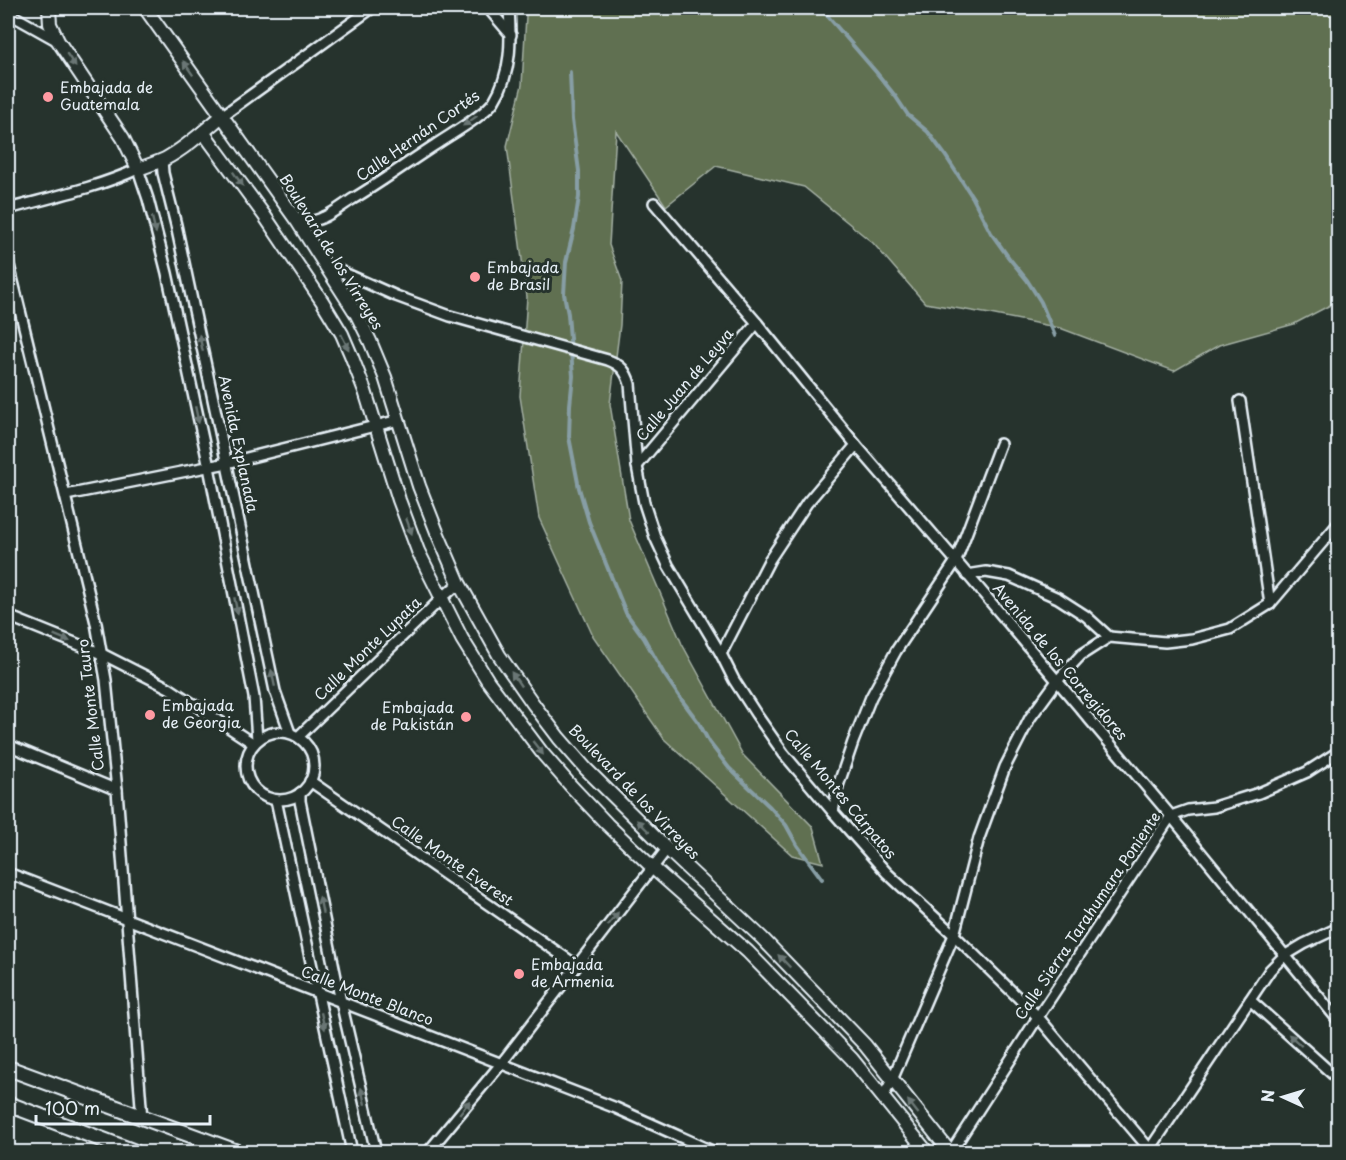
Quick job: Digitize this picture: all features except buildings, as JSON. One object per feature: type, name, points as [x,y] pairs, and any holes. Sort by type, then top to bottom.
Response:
[{"type":"main road","points":[[8,1068],[237,1152]]},
{"type":"main road","points":[[8,1104],[135,1152]]},
{"type":"street","points":[[48,8],[50,24],[58,41],[123,138],[138,169],[148,199],[167,273],[254,697],[256,742]]},
{"type":"street","name":"Boulevard de los Virreyes","points":[[145,8],[297,221],[357,315],[386,377],[419,486],[436,532],[459,583],[499,655],[534,705],[586,769],[762,938],[865,1046],[950,1152]]},
{"type":"street","points":[[8,209],[97,185],[162,160],[190,143],[222,116],[372,8]]},
{"type":"street","points":[[488,8],[511,35]]},
{"type":"street","name":"Calle Hernán Cortés","points":[[297,221],[306,222],[324,217],[476,118],[493,103],[503,83],[509,60],[511,35],[509,8]]},
{"type":"street","points":[[8,14],[58,41]]},
{"type":"street","points":[[203,132],[264,215],[327,309],[351,355],[418,551],[462,639],[488,681],[543,754],[571,786],[653,868],[748,952],[852,1059],[927,1152]]},
{"type":"street","name":"Avenida Explanada","points":[[162,160],[275,691],[294,735]]},
{"type":"street","name":"Avenida de los Corregidores","points":[[654,203],[1057,681],[1338,1020]]},
{"type":"street","name":"Calle Monte Tauro","points":[[8,261],[66,495],[102,654],[117,790],[142,1119]]},
{"type":"street","name":"Calle Montes Cárpatos","points":[[324,264],[396,296],[450,316],[608,360],[622,368],[630,384],[637,466],[644,503],[655,537],[668,565],[767,730],[784,754],[887,873],[954,934],[1038,1017],[1151,1151]]},
{"type":"street","name":"Calle Juan de Leyva","points":[[637,466],[757,323]]},
{"type":"street","points":[[1240,401],[1270,604]]},
{"type":"street","points":[[66,495],[227,463],[399,420]]},
{"type":"street","points":[[833,812],[838,786],[871,697],[896,651],[956,561],[1000,444]]},
{"type":"street","points":[[721,654],[770,559],[807,503],[856,445]]},
{"type":"street","points":[[968,575],[986,572],[1009,576],[1058,598],[1086,616],[1109,637],[1165,642],[1192,639],[1230,629],[1270,604],[1338,524]]},
{"type":"street","name":"Calle Monte Lupata","points":[[294,735],[459,583]]},
{"type":"street","points":[[8,616],[102,654],[169,688],[256,742]]},
{"type":"street","points":[[883,1097],[954,934],[979,837],[1005,767],[1030,718],[1057,681],[1081,655],[1109,637]]},
{"type":"street","points":[[280,732],[294,735],[305,743],[310,752],[313,772],[310,781],[300,793],[289,799],[276,800],[266,797],[257,792],[250,783],[246,763],[248,753],[256,742],[270,733],[280,732]]},
{"type":"street","points":[[8,745],[117,790]]},
{"type":"street","name":"Calle Sierra Tarahumara Poniente","points":[[950,1152],[1170,816],[1188,810],[1214,807],[1259,793],[1307,772],[1338,752]]},
{"type":"street","name":"Calle Monte Everest","points":[[310,781],[576,964]]},
{"type":"street","points":[[300,793],[341,1002],[376,1152]]},
{"type":"street","points":[[276,800],[352,1152]]},
{"type":"street","points":[[428,1152],[501,1064],[667,849]]},
{"type":"street","name":"Calle Monte Blanco","points":[[8,873],[616,1108],[714,1152]]},
{"type":"street","points":[[1151,1151],[1270,970],[1284,956],[1338,928]]},
{"type":"street","points":[[1250,1000],[1338,1079]]},
{"type":"green space","points":[[524,8],[1338,8],[1338,301],[1294,324],[1219,345],[1174,371],[1060,328],[925,303],[873,243],[804,187],[716,166],[666,206],[616,131],[609,245],[622,281],[620,325],[610,404],[629,520],[682,644],[743,755],[813,827],[823,863],[792,855],[664,739],[593,636],[539,518],[520,396],[527,297],[507,146],[522,85],[526,16]]},
{"type":"waterway","points":[[823,8],[896,97],[908,115],[928,132],[945,155],[973,198],[991,233],[1041,302],[1055,336]]},
{"type":"waterway","points":[[570,72],[572,120],[579,171],[579,197],[566,262],[564,294],[573,376],[569,437],[579,488],[589,522],[626,613],[644,638],[664,674],[729,768],[786,825],[797,845],[822,879]]},
{"type":"place","name":"Embajada de Guatemala","points":[[48,97]]},
{"type":"place","name":"Embajada de Brasil","points":[[475,277]]},
{"type":"place","name":"Embajada de Georgia","points":[[150,715]]},
{"type":"place","name":"Embajada de Pakistán","points":[[466,717]]},
{"type":"place","name":"Embajada de Armenia","points":[[519,974]]}]
